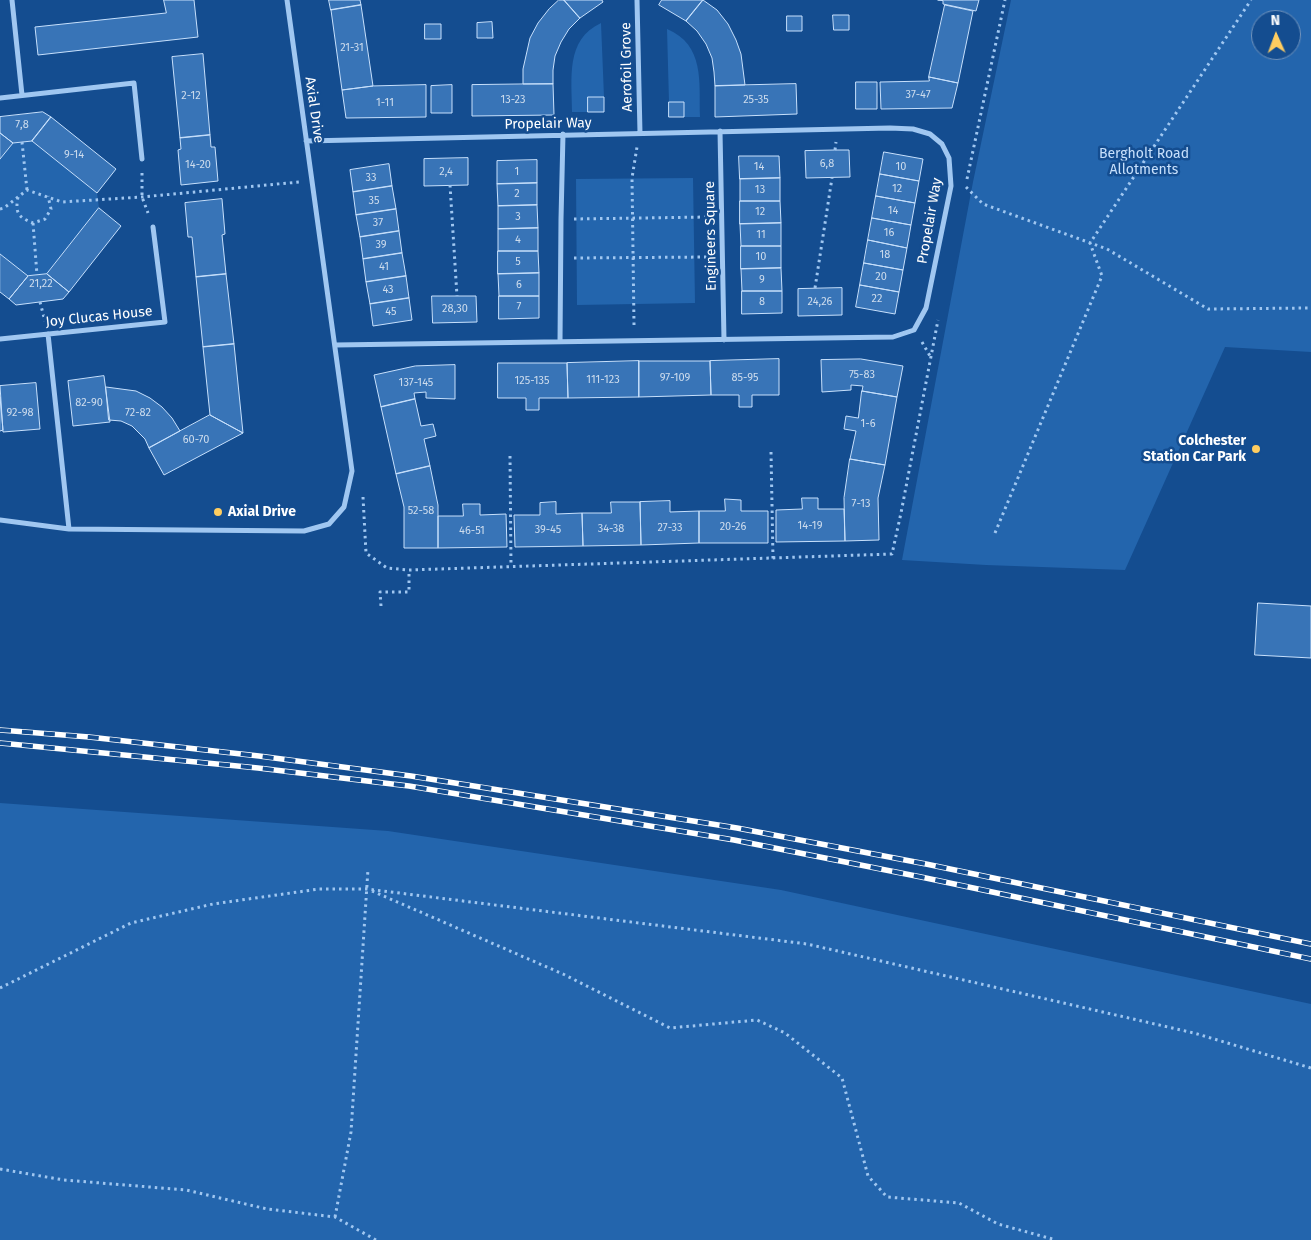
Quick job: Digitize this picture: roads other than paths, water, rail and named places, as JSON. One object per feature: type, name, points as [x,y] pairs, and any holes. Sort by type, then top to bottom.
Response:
[{"type":"street","points":[[12,0],[22,95]]},
{"type":"street","name":"Axial Drive","points":[[0,520],[69,529],[304,531],[329,524],[344,508],[352,471],[287,0]]},
{"type":"street","name":"Aerofoil Grove","points":[[637,0],[640,133]]},
{"type":"street","points":[[0,98],[134,83],[142,159]]},
{"type":"street","name":"Propelair Way","points":[[306,140],[913,129],[930,134],[942,144],[949,158],[951,186],[926,308],[914,330],[893,337],[335,345]]},
{"type":"street","name":"Engineers Square","points":[[720,132],[724,340]]},
{"type":"street","points":[[560,342],[563,134]]},
{"type":"street","name":"Joy Clucas House","points":[[0,339],[165,322],[154,228]]},
{"type":"street","points":[[48,334],[69,529]]},
{"type":"railway","points":[[0,730],[89,737],[259,756],[411,776],[737,828],[926,864],[1311,944]]},
{"type":"railway","points":[[0,743],[258,768],[409,786],[734,840],[921,877],[1311,959]]},
{"type":"place","name":"Colchester Station Car Park","points":[[1256,449]]},
{"type":"place","name":"Axial Drive","points":[[218,512]]},
{"type":"park label","name":"Bergholt Road Allotments","points":[[1144,162]]}]
